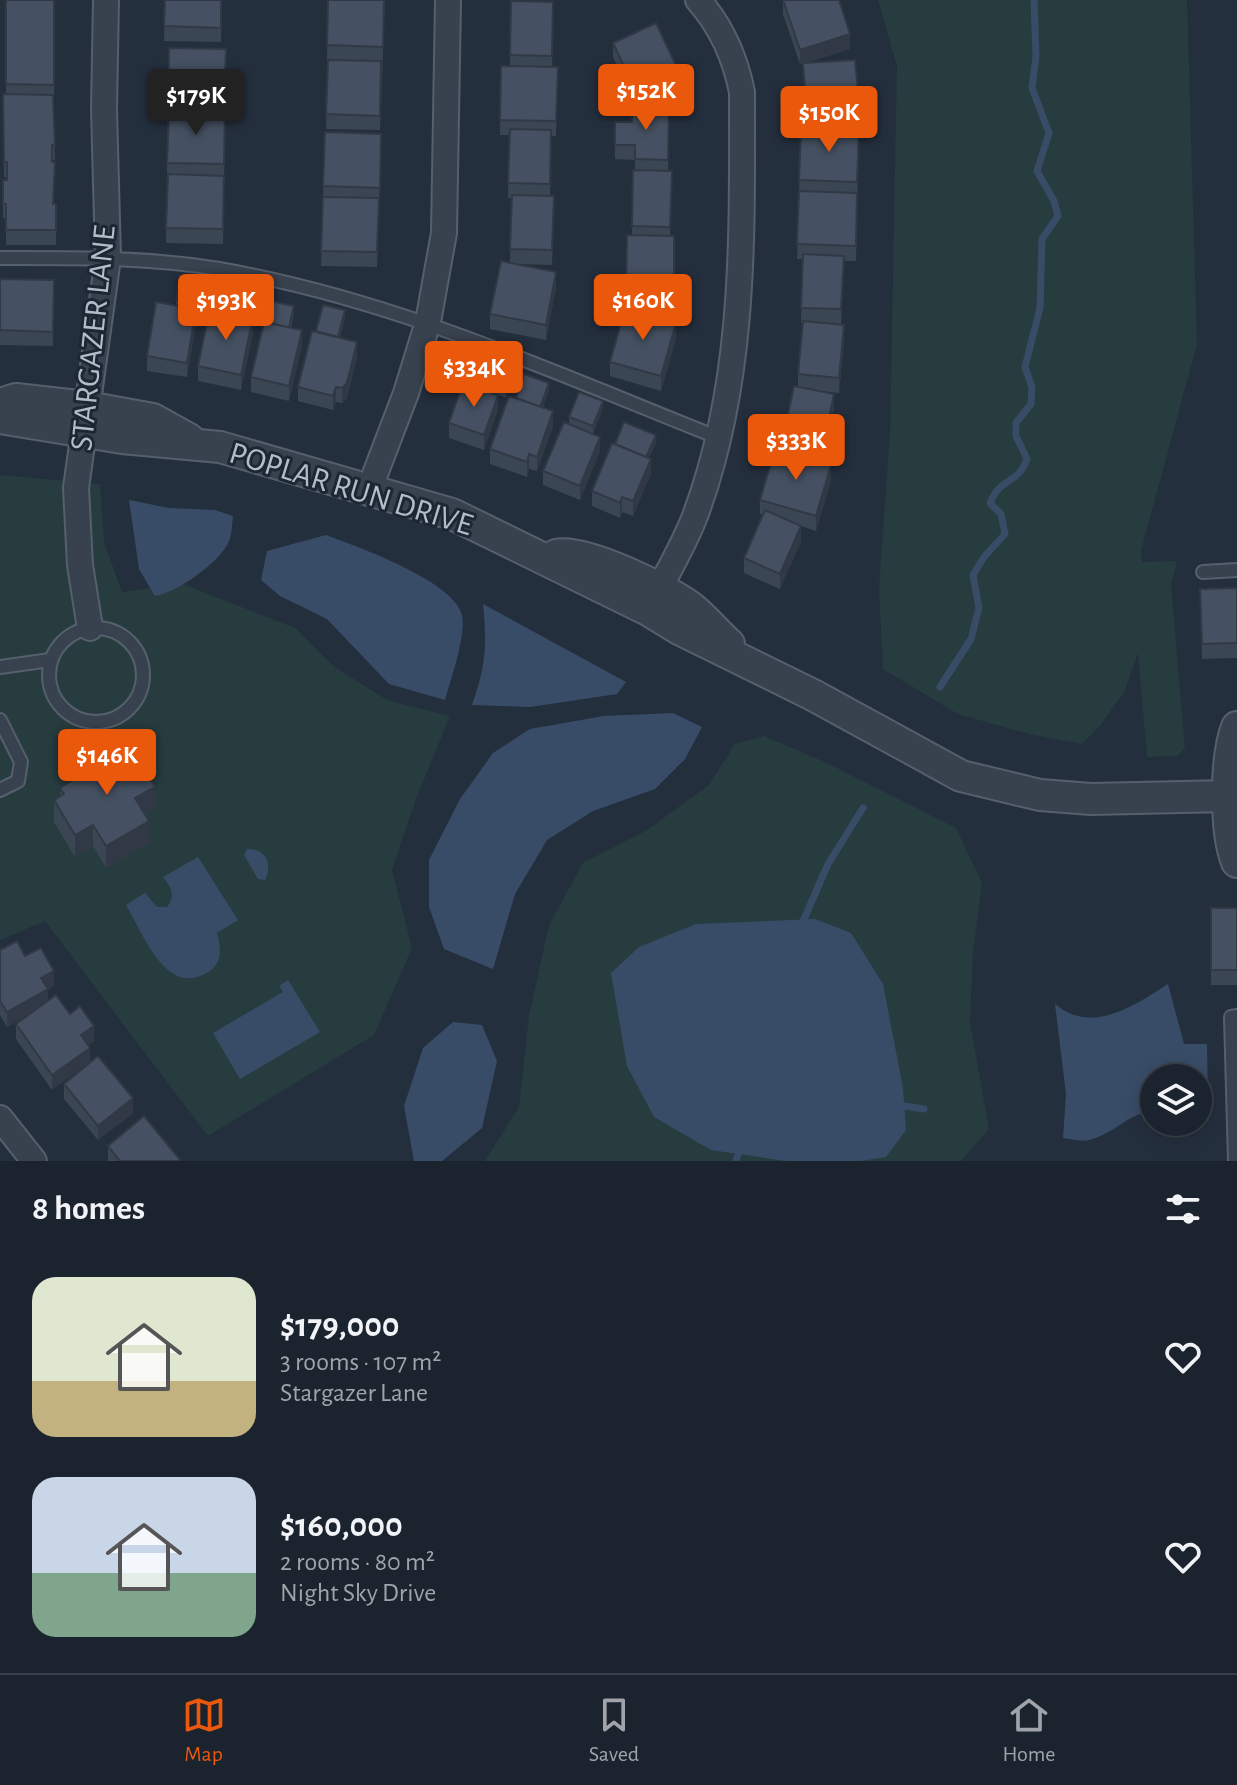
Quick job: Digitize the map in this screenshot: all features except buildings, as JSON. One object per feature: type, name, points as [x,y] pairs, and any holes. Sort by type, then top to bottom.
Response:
[{"type":"street","name":"STARGAZER LANE","points":[[90,628],[80,565],[76,488],[108,258],[104,109],[106,0]]},
{"type":"street","points":[[369,490],[406,393],[428,322],[444,233],[448,0]]},
{"type":"street","points":[[653,599],[695,517],[719,438],[738,317],[742,92],[736,63],[723,34],[698,0]]},
{"type":"street","name":"POPLAR RUN DRIVE","points":[[0,404],[16,399],[85,419]]},
{"type":"street","name":"POPLAR RUN DRIVE","points":[[0,418],[153,419],[202,445],[220,447],[452,514],[543,559],[564,553],[602,563],[653,599],[692,608],[747,663],[813,695],[961,776],[1040,795],[1091,799],[1228,796]]},
{"type":"street","points":[[1237,727],[1232,740],[1228,796],[1237,862]]},
{"type":"street","points":[[0,1118],[34,1161]]},
{"type":"lane","points":[[0,258],[108,258],[217,269],[327,292],[428,322],[719,438]]},
{"type":"lane","points":[[1203,572],[1237,570]]},
{"type":"lane","points":[[90,628],[106,629],[122,635],[134,646],[144,676],[141,692],[132,707],[119,717],[104,722],[87,722],[72,717],[59,706],[51,692],[48,676],[50,660],[66,638],[90,628]]},
{"type":"lane","points":[[0,667],[50,660]]},
{"type":"lane","points":[[0,720],[21,762],[18,781],[0,790]]},
{"type":"lane","points":[[1235,1161],[1231,1017],[1237,1016]]},
{"type":"green space","points":[[878,0],[1187,0],[1197,344],[1141,551],[1142,562],[1177,561],[1171,584],[1185,748],[1177,756],[1147,757],[1138,653],[1124,692],[1099,727],[1082,744],[1029,734],[958,714],[883,669],[879,589],[890,434],[897,66]]},
{"type":"green space","points":[[0,475],[100,484],[104,542],[122,592],[183,584],[295,628],[336,668],[389,701],[450,716],[416,799],[392,870],[412,948],[374,1035],[208,1136],[45,921],[0,940]]},
{"type":"green space","points":[[764,736],[825,762],[956,828],[982,883],[973,953],[970,1022],[989,1129],[961,1161],[485,1161],[519,1107],[529,1016],[549,925],[583,863],[647,830],[709,785],[735,744]]},
{"type":"water","points":[[129,500],[169,508],[215,510],[233,516],[229,541],[217,558],[197,575],[155,596],[139,569]]},
{"type":"water","points":[[326,535],[403,567],[442,590],[455,602],[462,615],[462,634],[445,700],[389,684],[327,619],[280,596],[261,580],[267,551]]},
{"type":"water","points":[[483,604],[626,682],[617,694],[530,707],[472,705],[484,655]]},
{"type":"water","points":[[673,713],[702,727],[685,759],[655,789],[593,811],[547,840],[515,894],[493,969],[444,949],[429,907],[429,860],[460,799],[493,753],[530,729],[604,716]]},
{"type":"water","points":[[247,849],[259,851],[266,858],[268,868],[265,880],[258,879],[244,855]]},
{"type":"water","points":[[198,857],[238,920],[217,933],[220,955],[213,968],[193,978],[180,977],[168,970],[148,946],[126,905],[145,893],[157,907],[167,907],[171,892],[163,877]]},
{"type":"water","points":[[815,919],[851,933],[883,984],[903,1088],[906,1130],[886,1157],[861,1161],[786,1161],[711,1150],[654,1117],[627,1066],[611,973],[639,947],[696,924]]},
{"type":"water","points":[[288,980],[320,1032],[240,1079],[213,1033],[283,992],[279,986]]},
{"type":"water","points":[[1168,984],[1184,1044],[1207,1044],[1207,1064],[1140,1064],[1140,1114],[1106,1134],[1089,1140],[1063,1138],[1066,1094],[1055,1004],[1069,1013],[1098,1017],[1141,1001]]},
{"type":"water","points":[[453,1022],[482,1025],[497,1061],[482,1128],[442,1161],[414,1161],[404,1106],[423,1048]]},
{"type":"waterway","points":[[940,687],[971,639],[979,608],[973,575],[984,557],[1005,534],[1001,514],[990,503],[999,488],[1019,473],[1027,459],[1016,436],[1016,423],[1031,404],[1032,387],[1025,367],[1040,308],[1042,239],[1058,216],[1054,201],[1037,171],[1049,133],[1032,88],[1036,56],[1034,0]]},
{"type":"waterway","points":[[801,926],[828,864],[863,808]]},
{"type":"waterway","points":[[898,1105],[924,1109]]},
{"type":"waterway","points":[[736,1161],[740,1148]]}]
